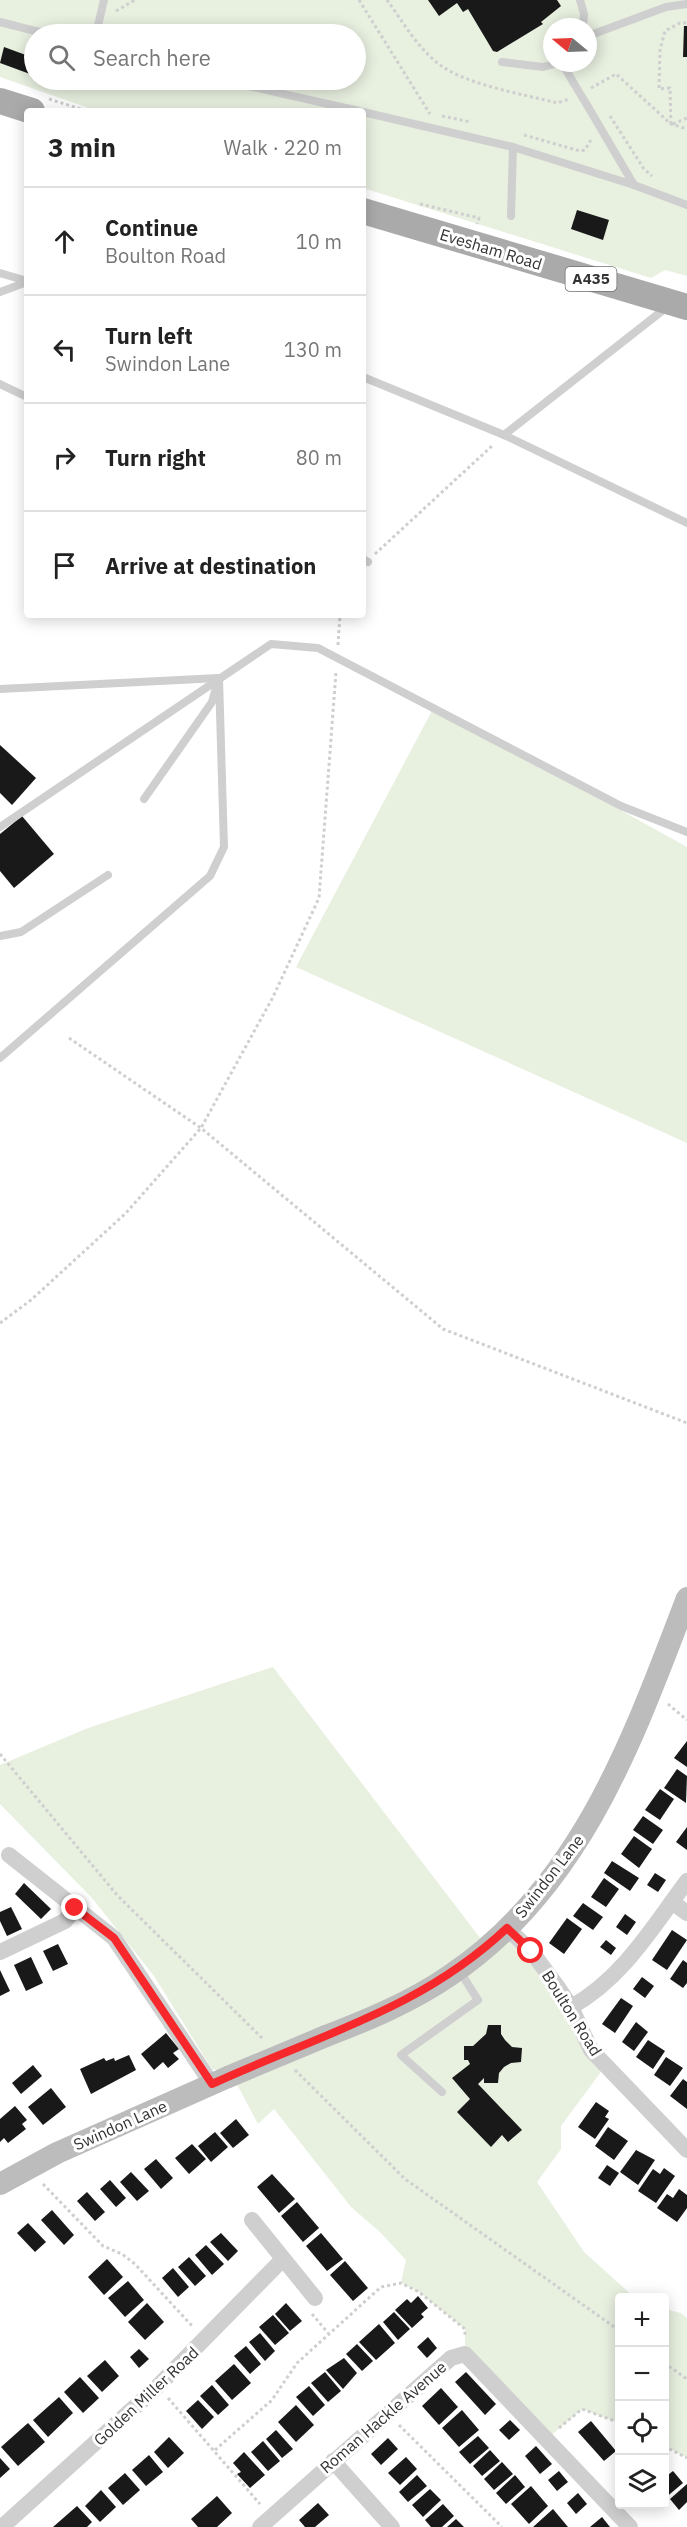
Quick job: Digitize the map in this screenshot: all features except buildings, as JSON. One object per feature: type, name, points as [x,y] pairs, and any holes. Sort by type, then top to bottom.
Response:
[{"type":"main road","points":[[0,101],[24,108]]},
{"type":"main road","name":"Evesham Road","points":[[366,212],[680,305]]},
{"type":"street","name":"Swindon Lane","points":[[0,2184],[27,2167],[220,2080],[326,2037],[420,1994],[459,1969],[507,1928],[559,1867],[599,1807],[616,1774],[687,1598]]},
{"type":"street","points":[[9,1855],[114,1938],[220,2080]]},
{"type":"street","points":[[571,2007],[592,1996],[610,1979],[687,1881]]},
{"type":"street","points":[[672,1902],[687,1913]]},
{"type":"street","points":[[0,1952],[66,1921],[75,1908]]},
{"type":"street","name":"Boulton Road","points":[[507,1928],[531,1951],[571,2007],[591,2050],[687,2150]]},
{"type":"street","points":[[252,2220],[315,2298]]},
{"type":"street","name":"Golden Miller Road","points":[[2,2527],[206,2341],[283,2259]]},
{"type":"street","name":"Roman Hackle Avenue","points":[[266,2522],[451,2358],[465,2354],[630,2527]]},
{"type":"street","points":[[333,2461],[392,2527]]},
{"type":"lane","points":[[98,24],[105,0]]},
{"type":"lane","points":[[580,0],[584,18]]},
{"type":"lane","points":[[597,33],[666,7],[687,4]]},
{"type":"lane","points":[[0,22],[24,28]]},
{"type":"lane","points":[[502,62],[543,67]]},
{"type":"lane","points":[[566,72],[634,185]]},
{"type":"lane","points":[[267,90],[348,108]]},
{"type":"lane","points":[[366,112],[513,147],[687,204]]},
{"type":"lane","points":[[511,216],[513,147]]},
{"type":"lane","points":[[0,273],[24,281]]},
{"type":"lane","points":[[0,292],[24,283]]},
{"type":"lane","points":[[504,435],[680,305]]},
{"type":"lane","points":[[366,378],[504,435],[687,523]]},
{"type":"lane","points":[[0,384],[24,396]]},
{"type":"lane","points":[[0,827],[271,644],[318,648],[621,806],[687,832]]},
{"type":"lane","points":[[0,689],[219,678]]},
{"type":"lane","points":[[144,799],[212,702],[219,678]]},
{"type":"lane","points":[[0,1058],[210,876],[224,847],[219,678]]},
{"type":"lane","points":[[0,936],[21,932],[108,875]]},
{"type":"lane","points":[[442,2092],[401,2055],[478,2000],[459,1969]]},
{"type":"path","points":[[99,21],[135,0]]},
{"type":"path","points":[[359,0],[428,113],[481,124]]},
{"type":"path","points":[[671,124],[670,88],[659,89],[660,50],[665,31],[680,23],[687,23]]},
{"type":"path","points":[[609,114],[644,169],[653,178]]},
{"type":"path","points":[[671,124],[687,118]]},
{"type":"path","points":[[671,124],[687,129]]},
{"type":"path","points":[[514,133],[580,151],[585,150],[592,137]]},
{"type":"path","points":[[366,559],[504,435]]},
{"type":"path","points":[[0,1323],[31,1300],[126,1213],[201,1128],[273,997],[320,898],[340,618]]},
{"type":"path","points":[[69,1038],[201,1128],[443,1329],[687,1422]]},
{"type":"path","points":[[651,1690],[687,1720]]},
{"type":"path","points":[[27,2167],[103,2246],[135,2264],[206,2341]]},
{"type":"path","points":[[215,2450],[272,2400],[297,2362],[381,2287],[401,2283],[419,2292],[456,2321],[465,2329],[465,2354]]},
{"type":"path","points":[[669,2366],[687,2379]]},
{"type":"path","points":[[158,2386],[215,2450],[266,2522]]},
{"type":"path","points":[[547,2439],[582,2409],[615,2421]]},
{"type":"path","points":[[387,2413],[502,2527]]},
{"type":"path","points":[[669,2449],[687,2458]]},
{"type":"green space","points":[[0,0],[687,0],[687,276],[665,270],[651,278],[366,189],[366,108],[88,108],[37,90],[366,90],[366,24],[24,24],[24,85],[0,77]]},
{"type":"green space","points":[[434,707],[687,847],[687,1143],[296,967]]},
{"type":"green space","points":[[273,1667],[487,1947],[507,1928],[606,2065],[561,2126],[561,2149],[537,2182],[584,2252],[630,2293],[615,2293],[615,2421],[582,2409],[547,2439],[465,2354],[465,2329],[419,2292],[401,2283],[406,2260],[380,2232],[351,2207],[274,2109],[258,2124],[232,2075],[212,2069],[154,1976],[92,1898],[0,1804],[0,1765],[88,1728]]},
{"type":"green space","points":[[669,2310],[681,2313],[687,2318],[687,2458],[669,2448]]},
{"type":"route","points":[[75,1908],[114,1938],[212,2084],[351,2026],[420,1994],[450,1976],[488,1947],[507,1928],[519,1937],[531,1951]]}]
